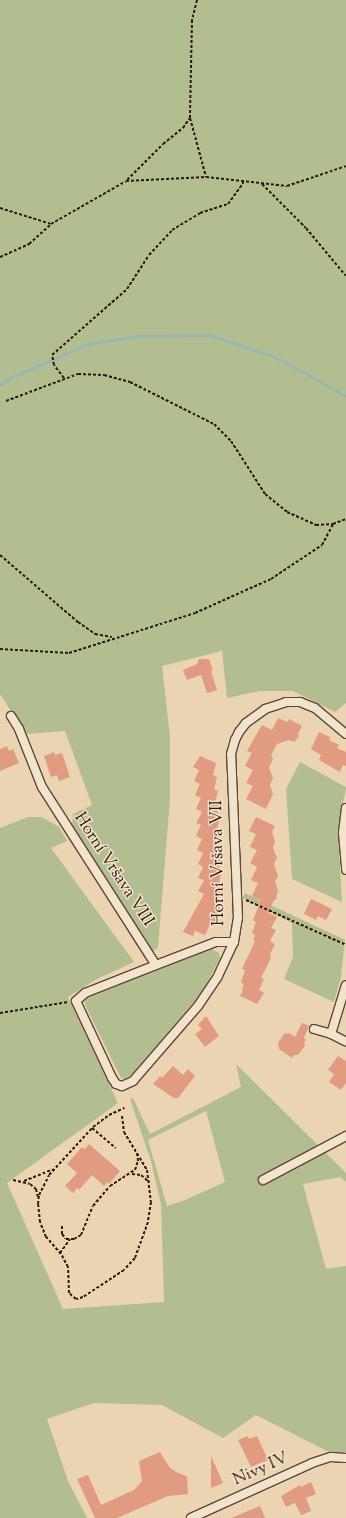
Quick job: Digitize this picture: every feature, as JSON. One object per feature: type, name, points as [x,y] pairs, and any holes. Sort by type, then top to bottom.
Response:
[{"type":"street","name":"Horní Vršava VII","points":[[76,1001],[112,1078],[119,1085],[127,1085],[202,1001],[217,978],[234,942],[237,926],[237,897],[231,761],[234,740],[246,723],[254,716],[276,704],[300,702],[315,708],[346,734]]},
{"type":"street","name":"Horní Vršava VIII","points":[[11,716],[19,729],[42,787],[156,965]]},
{"type":"street","points":[[346,808],[343,833],[346,870]]},
{"type":"street","points":[[76,1001],[85,993],[216,942],[234,942]]},
{"type":"street","points":[[331,1034],[346,985]]},
{"type":"street","points":[[314,1029],[331,1034],[345,1041]]},
{"type":"street","points":[[263,1180],[346,1136]]},
{"type":"street","name":"Nivy IV","points":[[192,1518],[312,1463],[331,1457],[346,1458]]},
{"type":"path","points":[[197,0],[192,20],[190,118],[206,177]]},
{"type":"path","points":[[0,257],[29,244],[51,224],[126,181],[163,144],[183,128],[190,118]]},
{"type":"path","points":[[126,181],[206,177],[287,186],[346,166]]},
{"type":"path","points":[[64,378],[54,365],[52,355],[127,289],[150,255],[172,230],[200,213],[228,204],[243,183],[243,180]]},
{"type":"path","points":[[262,183],[306,228],[346,276]]},
{"type":"path","points":[[0,208],[51,224]]},
{"type":"path","points":[[6,401],[78,374],[104,375],[130,382],[214,424],[231,441],[265,494],[286,512],[316,525],[333,524],[346,519]]},
{"type":"path","points":[[0,649],[69,653],[195,613],[271,579],[322,545],[333,524]]},
{"type":"path","points":[[0,555],[78,622],[95,634],[113,638]]},
{"type":"path","points":[[237,897],[253,902],[346,945]]},
{"type":"path","points":[[0,1013],[24,1011],[76,1001]]},
{"type":"path","points":[[38,1200],[43,1186],[54,1169],[92,1128],[109,1115],[124,1108]]},
{"type":"path","points":[[13,1180],[22,1181],[36,1188],[42,1230],[60,1253],[68,1267],[69,1293],[76,1299],[83,1297],[124,1270],[135,1258],[148,1222],[151,1202],[150,1183],[147,1170],[124,1132],[122,1116]]},
{"type":"path","points":[[92,1128],[116,1148]]},
{"type":"path","points":[[62,1226],[62,1234],[64,1238],[70,1239],[81,1235],[93,1206],[110,1186],[131,1174],[137,1166],[137,1152]]},
{"type":"path","points":[[22,1181],[54,1169]]},
{"type":"path","points":[[131,1174],[141,1175],[150,1183]]},
{"type":"path","points":[[60,1253],[70,1239]]},
{"type":"green space","points":[[0,0],[346,0],[346,703],[335,712],[293,691],[260,691],[227,698],[222,651],[162,666],[170,737],[170,799],[158,947],[145,959],[71,839],[73,814],[92,805],[65,731],[25,734],[0,694]]},
{"type":"green space","points":[[300,762],[346,787],[338,830],[342,902],[292,879],[286,789]]},
{"type":"green space","points":[[28,817],[42,817],[59,827],[67,841],[51,848],[134,962],[95,980],[68,997],[118,1103],[7,1183],[63,1309],[164,1302],[161,1204],[151,1161],[130,1099],[133,1098],[150,1134],[241,1087],[236,1064],[346,1173],[346,1182],[340,1177],[303,1184],[326,1269],[346,1266],[346,1452],[329,1452],[256,1415],[223,1438],[162,1405],[94,1403],[47,1419],[68,1481],[87,1518],[0,1518],[0,828]],"holes":[[[206,1111],[225,1182],[185,1200],[167,1206],[148,1140]]]},
{"type":"green space","points":[[245,893],[345,940],[341,977],[334,1002],[284,979],[293,957],[292,923],[243,898]]},
{"type":"green space","points":[[212,949],[219,953],[220,958],[203,991],[134,1072],[126,1079],[121,1078],[85,1005],[85,1000],[90,996]]},
{"type":"building","points":[[199,659],[209,659],[217,690],[207,693],[201,675],[187,680],[183,670],[197,664]]},
{"type":"building","points":[[278,718],[287,722],[289,719],[302,726],[298,734],[299,736],[294,742],[289,740],[277,744],[271,755],[273,759],[269,768],[273,778],[270,785],[273,794],[266,809],[246,799],[253,786],[246,783],[253,770],[245,766],[252,753],[247,751],[262,725],[272,730]]},
{"type":"building","points":[[319,732],[330,737],[329,740],[339,745],[337,748],[346,752],[346,766],[343,765],[340,772],[319,760],[321,755],[311,749]]},
{"type":"building","points":[[7,746],[9,751],[13,749],[19,763],[0,771],[0,749]]},
{"type":"building","points":[[54,752],[55,755],[62,753],[70,777],[59,781],[57,775],[51,777],[44,756]]},
{"type":"building","points":[[200,756],[216,763],[213,775],[217,777],[214,789],[218,791],[215,803],[219,805],[216,817],[220,819],[216,831],[220,833],[216,845],[221,846],[218,853],[220,853],[217,858],[221,860],[218,872],[221,874],[218,886],[222,888],[218,900],[222,902],[219,908],[221,909],[220,914],[215,926],[210,924],[205,935],[195,931],[193,936],[183,932],[204,894],[198,891],[204,880],[198,878],[203,867],[198,864],[203,853],[197,850],[202,839],[196,836],[201,825],[196,823],[202,812],[196,809],[201,798],[195,795],[200,784],[194,781],[199,770],[193,767]]},
{"type":"building","points":[[256,817],[275,826],[272,832],[275,842],[273,848],[277,858],[274,864],[278,876],[275,881],[278,891],[276,897],[277,899],[274,900],[268,913],[277,917],[271,928],[276,930],[270,941],[275,944],[270,954],[270,960],[261,978],[264,979],[259,990],[264,993],[257,1004],[240,996],[244,984],[241,983],[245,970],[242,969],[255,941],[253,940],[255,935],[252,933],[256,922],[253,920],[261,900],[252,896],[258,883],[251,880],[257,867],[250,863],[257,850],[250,847],[256,834],[249,831]]},
{"type":"building","points":[[311,899],[332,909],[326,920],[318,916],[316,920],[304,914]]},
{"type":"building","points":[[206,1016],[219,1036],[205,1047],[195,1034],[202,1029],[198,1025]]},
{"type":"building","points":[[302,1023],[309,1026],[304,1038],[306,1040],[304,1043],[305,1046],[298,1055],[294,1055],[292,1058],[279,1049],[278,1043],[284,1034],[289,1033],[295,1037]]},
{"type":"building","points":[[338,1056],[346,1061],[346,1083],[341,1090],[329,1082],[334,1074],[328,1070]]},
{"type":"building","points":[[173,1066],[183,1075],[188,1069],[195,1076],[178,1098],[174,1098],[153,1084],[160,1076],[162,1078]]},
{"type":"building","points":[[89,1144],[120,1171],[109,1184],[107,1182],[104,1186],[92,1175],[79,1190],[77,1188],[73,1193],[65,1186],[77,1173],[67,1164],[82,1147],[85,1149]]},
{"type":"building","points":[[248,1436],[249,1439],[257,1436],[268,1460],[251,1467],[238,1440]]},
{"type":"building","points":[[160,1452],[170,1468],[187,1476],[188,1494],[168,1496],[117,1518],[95,1518],[77,1479],[88,1475],[101,1505],[134,1490],[142,1481],[139,1461]]},
{"type":"building","points":[[211,1456],[223,1483],[211,1488]]},
{"type":"building","points":[[311,1482],[316,1494],[306,1498],[311,1511],[301,1515],[295,1503],[286,1507],[281,1496],[300,1485],[301,1487]]},
{"type":"building","points":[[260,1506],[265,1518],[231,1518]]},
{"type":"waterway","points":[[0,385],[12,377],[88,344],[136,336],[210,335],[275,357],[346,396]]}]
